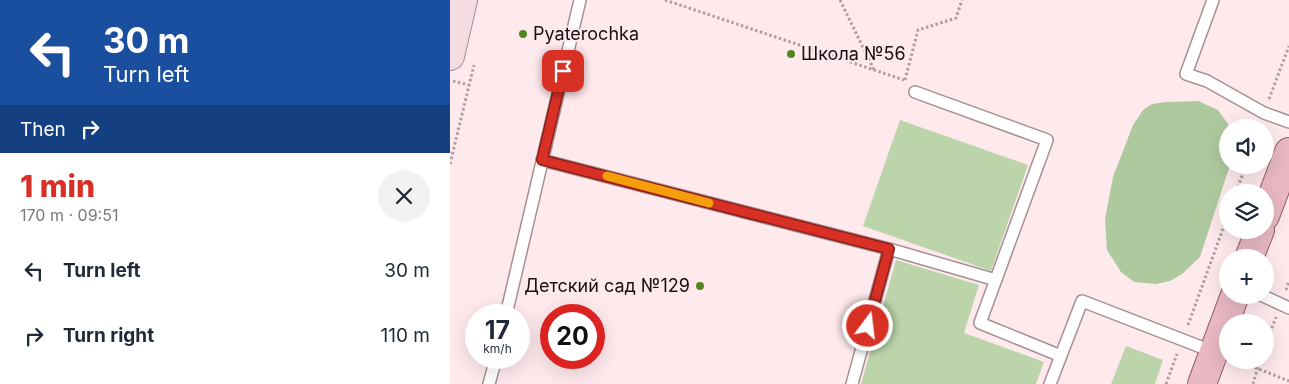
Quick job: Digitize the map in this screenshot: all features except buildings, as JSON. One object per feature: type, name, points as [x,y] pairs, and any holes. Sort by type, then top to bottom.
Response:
[{"type":"main road","points":[[463,0],[463,56]]},
{"type":"main road","points":[[1274,192],[1289,152]]},
{"type":"main road","points":[[1202,384],[1219,362]]},
{"type":"lane","points":[[509,304],[580,0]]},
{"type":"lane","points":[[1213,0],[1186,74],[1207,82],[1264,113],[1289,122]]},
{"type":"lane","points":[[915,92],[1047,140],[980,323],[1061,356]]},
{"type":"lane","points":[[542,160],[889,249],[996,280]]},
{"type":"lane","points":[[852,384],[889,249]]},
{"type":"lane","points":[[1050,384],[1082,301],[1219,354]]},
{"type":"lane","points":[[1274,301],[1289,308]]},
{"type":"lane","points":[[489,384],[493,369]]},
{"type":"path","points":[[666,0],[905,80],[915,92]]},
{"type":"path","points":[[840,0],[874,71]]},
{"type":"path","points":[[905,80],[918,30],[956,18],[962,0]]},
{"type":"path","points":[[1264,113],[1289,46]]},
{"type":"path","points":[[450,164],[469,85],[463,56]]},
{"type":"path","points":[[450,80],[469,85]]},
{"type":"path","points":[[1166,384],[1219,239]]},
{"type":"path","points":[[1253,384],[1257,369]]},
{"type":"path","points":[[1260,369],[1289,380]]},
{"type":"green space","points":[[1198,101],[1218,110],[1224,119],[1219,119],[1219,174],[1227,174],[1224,184],[1219,184],[1219,199],[1200,257],[1182,274],[1170,281],[1156,284],[1134,282],[1121,272],[1107,250],[1105,219],[1113,177],[1133,125],[1143,110],[1152,104]]},
{"type":"green space","points":[[900,120],[1028,165],[991,271],[863,226]]},
{"type":"green space","points":[[896,260],[979,285],[964,333],[1044,362],[1036,384],[861,384]]},
{"type":"green space","points":[[1126,346],[1163,360],[1155,384],[1111,384]]},
{"type":"slow traffic","points":[[607,176],[709,203]]},
{"type":"place","name":"Pyaterochka","points":[[523,34]]},
{"type":"place","name":"Школа №56","points":[[791,54]]},
{"type":"place","name":"Детский сад №129","points":[[700,286]]},
{"type":"route","points":[[563,71],[542,160],[889,249],[868,326]]}]
